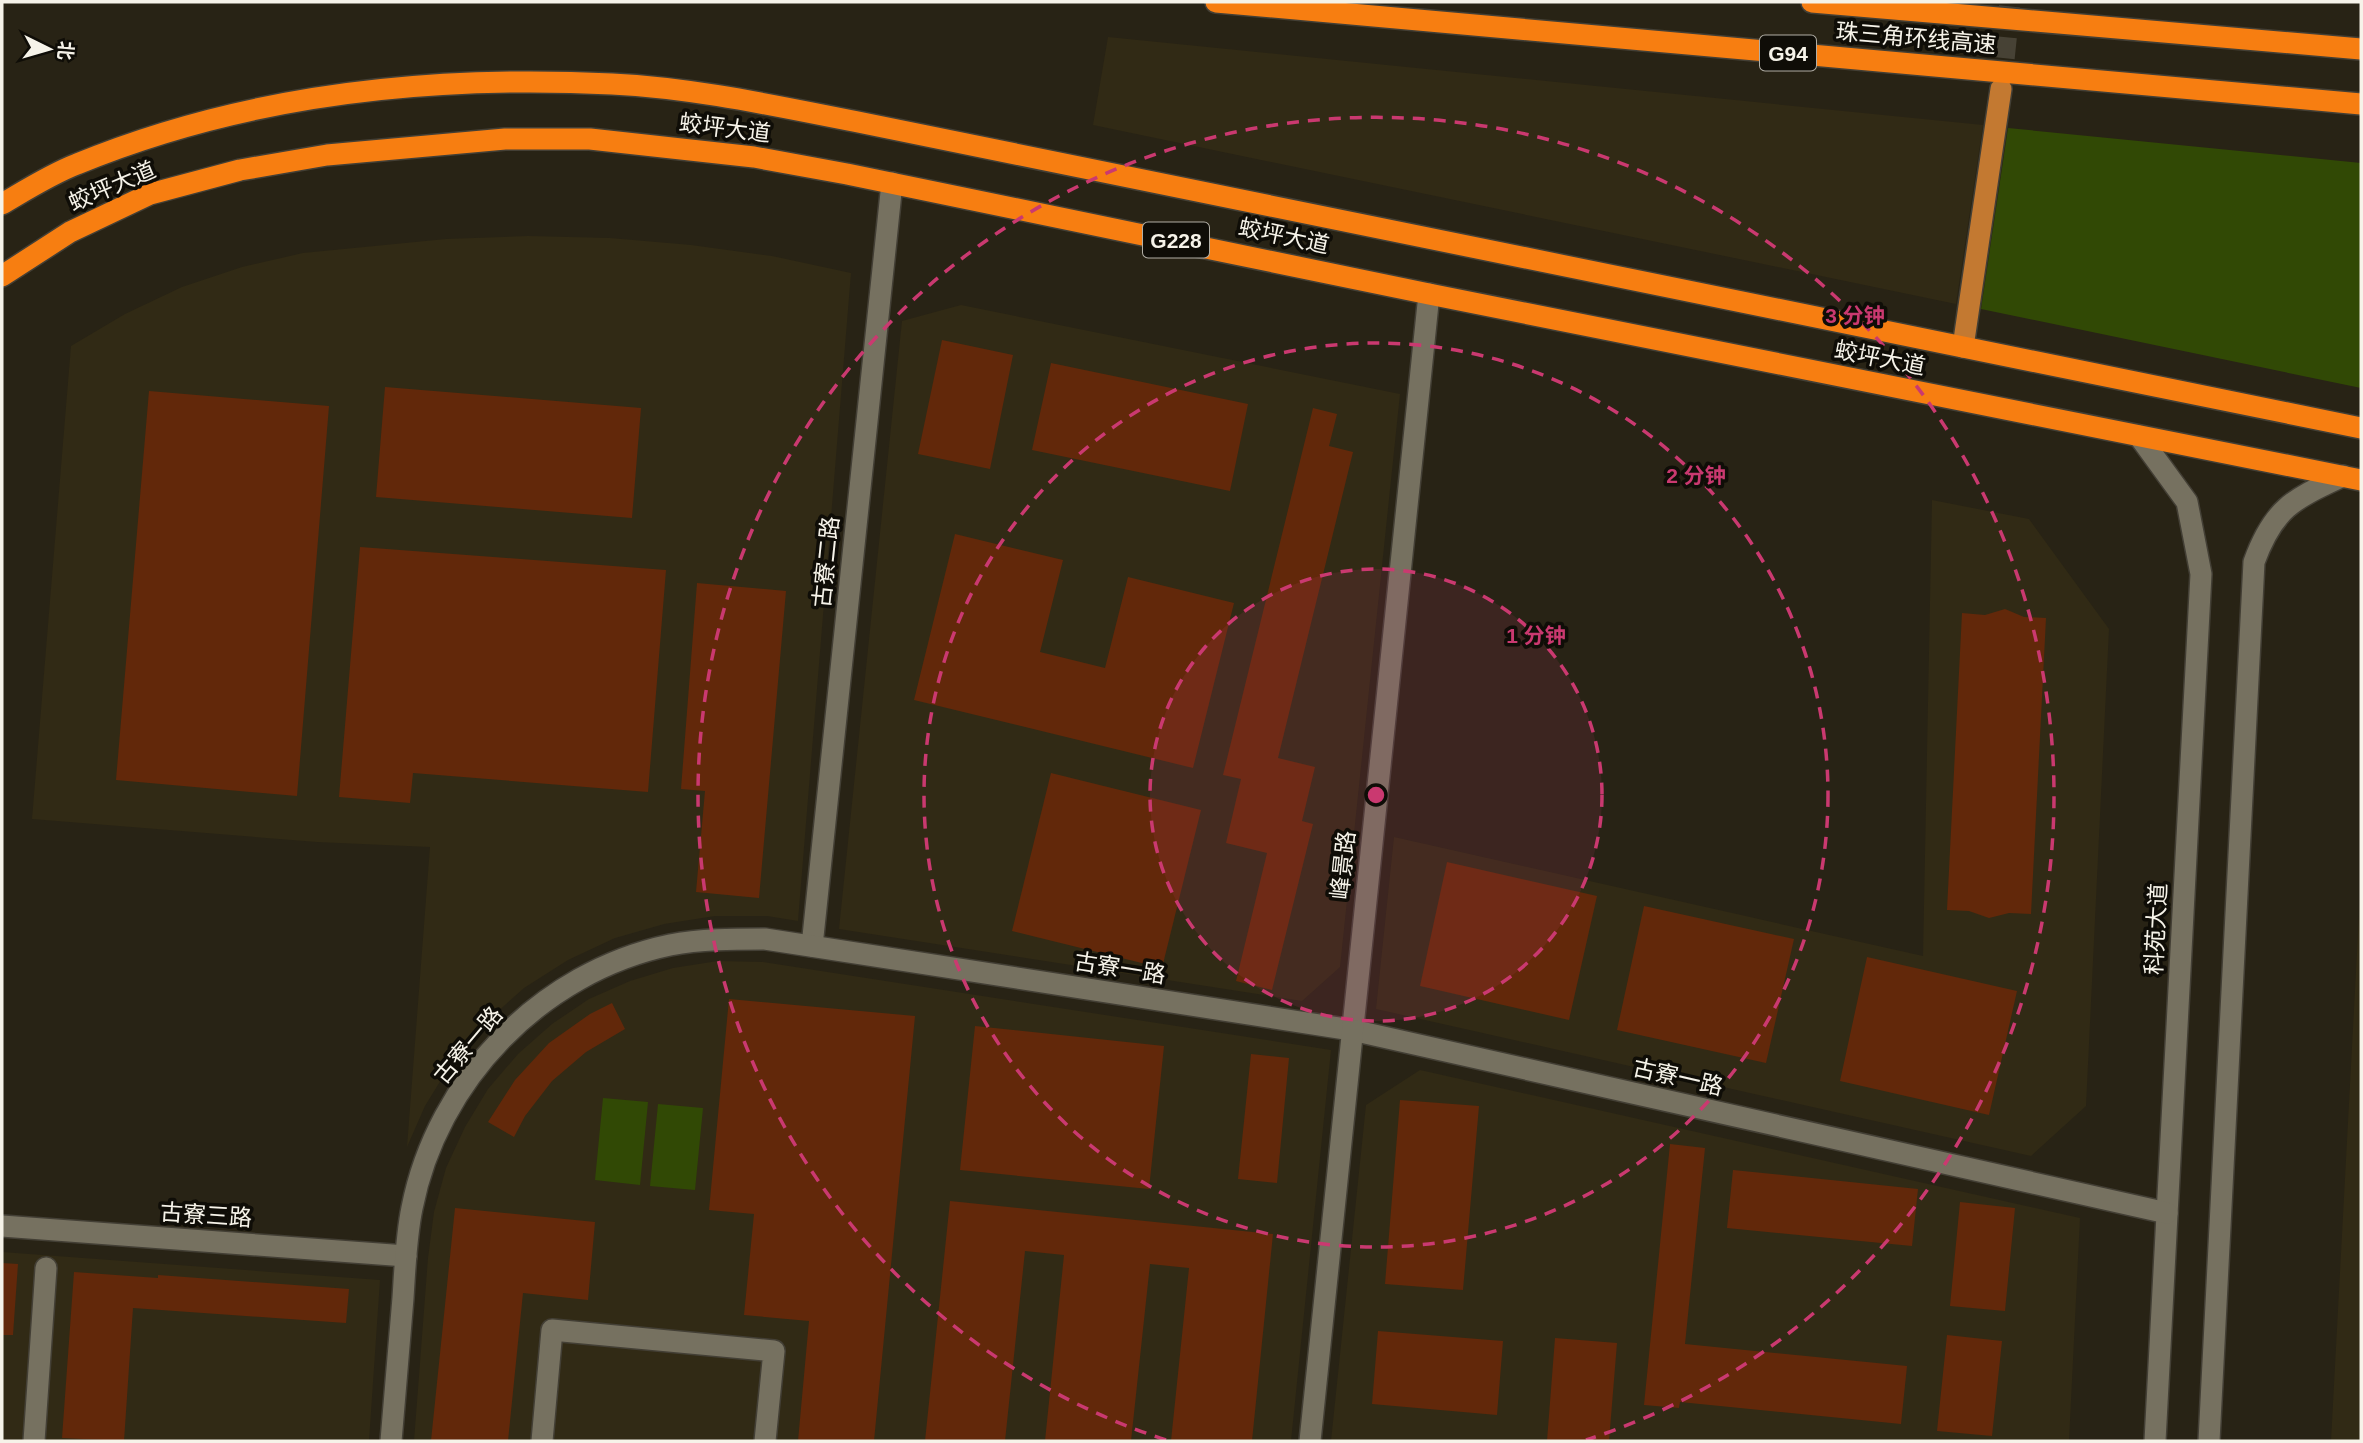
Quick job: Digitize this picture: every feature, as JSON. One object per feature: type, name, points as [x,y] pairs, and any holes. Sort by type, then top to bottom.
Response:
[{"type":"highway","name":"珠三角环线高速","points":[[1216,2],[2361,104]]},
{"type":"highway","name":"珠三角环线高速","points":[[1812,2],[2361,49]]},
{"type":"highway","name":"蛟坪大道","points":[[2,204],[75,165],[167,131],[248,110],[338,94],[436,85],[526,82],[613,84],[701,93],[863,123],[2361,428]]},
{"type":"highway","name":"蛟坪大道","points":[[2,276],[70,232],[150,194],[240,170],[327,155],[505,139],[590,139],[754,157],[892,183],[1429,294],[2352,478]]},
{"type":"main road","points":[[1963,347],[2001,89]]},
{"type":"street","name":"古寮二路","points":[[812,946],[892,183]]},
{"type":"street","name":"峰景路","points":[[1310,1441],[1429,294]]},
{"type":"street","name":"科苑大道","points":[[2139,436],[2187,502],[2201,574],[2155,1441]]},
{"type":"street","points":[[2209,1441],[2254,562],[2263,536],[2278,515],[2296,498],[2352,478]]},
{"type":"street","name":"古寮一路","points":[[391,1441],[412,1208],[425,1161],[444,1116],[470,1075],[502,1038],[538,1006],[579,980],[622,959],[669,946],[717,939],[753,939],[812,946],[1352,1030],[2167,1213]]},
{"type":"street","name":"古寮三路","points":[[2,1226],[406,1256]]},
{"type":"street","points":[[34,1441],[46,1268]]},
{"type":"street","points":[[542,1441],[552,1330],[774,1351],[765,1441]]},
{"type":"shaded area","points":[[1108,37],[1983,125],[1956,304],[1093,125]]},
{"type":"shaded area","points":[[528,236],[610,238],[691,245],[772,256],[851,273],[798,921],[767,916],[715,916],[664,924],[615,938],[568,960],[524,988],[486,1022],[452,1062],[425,1106],[407,1147],[430,847],[317,842],[32,819],[71,346],[125,314],[182,287],[242,267],[303,253],[446,239]]},
{"type":"shaded area","points":[[961,305],[1400,394],[1340,967],[1302,1001],[839,929],[902,321]]},
{"type":"shaded area","points":[[1932,500],[2029,519],[2109,629],[2086,1106],[2031,1156],[1376,1009],[1394,837],[1923,956]]},
{"type":"shaded area","points":[[2361,878],[2361,1441],[2331,1441]]},
{"type":"shaded area","points":[[718,961],[763,962],[1331,1050],[1291,1441],[414,1441],[434,1212],[446,1168],[465,1127],[488,1089],[518,1054],[552,1024],[589,999],[630,981],[673,968]]},
{"type":"shaded area","points":[[1420,1070],[2080,1218],[2069,1441],[1331,1441],[1366,1105]]},
{"type":"shaded area","points":[[2,1252],[380,1280],[369,1441],[2,1441]]},
{"type":"green space","points":[[2008,128],[2361,163],[2361,388],[1981,309]]},
{"type":"green space","points":[[603,1098],[648,1102],[640,1185],[595,1180]]},
{"type":"green space","points":[[658,1104],[703,1108],[695,1190],[650,1186]]},
{"type":"building","points":[[942,340],[1013,355],[990,469],[918,454]]},
{"type":"building","points":[[1051,363],[1248,404],[1230,491],[1032,450]]},
{"type":"building","points":[[385,387],[641,408],[632,518],[376,497]]},
{"type":"building","points":[[149,391],[329,406],[297,796],[116,780]]},
{"type":"building","points":[[1313,408],[1337,414],[1329,446],[1353,452],[1278,758],[1315,767],[1302,821],[1313,824],[1272,990],[1236,981],[1267,853],[1226,843],[1241,779],[1223,775]]},
{"type":"building","points":[[955,534],[1063,560],[1040,652],[1105,668],[1128,577],[1234,603],[1193,768],[914,700]]},
{"type":"building","points":[[360,547],[666,570],[648,792],[413,773],[410,803],[339,797]]},
{"type":"building","points":[[697,583],[786,591],[759,898],[696,892],[705,791],[681,789]]},
{"type":"building","points":[[2005,609],[2024,617],[2046,618],[2031,914],[2009,913],[1989,918],[1969,911],[1947,910],[1962,613],[1985,615]]},
{"type":"building","points":[[1051,773],[1201,810],[1162,968],[1012,931]]},
{"type":"building","points":[[1447,862],[1597,896],[1569,1020],[1420,986]]},
{"type":"building","points":[[1644,906],[1794,939],[1766,1063],[1617,1030]]},
{"type":"building","points":[[1867,957],[2017,991],[1989,1115],[1840,1081]]},
{"type":"building","points":[[729,999],[915,1016],[874,1441],[798,1441],[809,1321],[744,1315],[754,1214],[709,1210]]},
{"type":"building","points":[[612,1003],[625,1029],[586,1052],[552,1081],[525,1116],[514,1137],[488,1122],[515,1080],[549,1043],[590,1014]]},
{"type":"building","points":[[975,1026],[1164,1046],[1149,1189],[960,1170]]},
{"type":"building","points":[[1251,1054],[1289,1058],[1277,1183],[1238,1179]]},
{"type":"building","points":[[1400,1100],[1479,1106],[1463,1290],[1385,1284]]},
{"type":"building","points":[[1670,1144],[1705,1148],[1685,1344],[1907,1366],[1901,1424],[1680,1402],[1679,1408],[1644,1405]]},
{"type":"building","points":[[1733,1170],[1918,1189],[1912,1246],[1727,1228]]},
{"type":"building","points":[[950,1201],[1273,1234],[1252,1441],[1171,1441],[1189,1268],[1150,1264],[1131,1441],[1045,1441],[1064,1255],[1025,1251],[1005,1441],[925,1441]]},
{"type":"building","points":[[1960,1202],[2015,1208],[2005,1311],[1950,1306]]},
{"type":"building","points":[[455,1208],[595,1222],[588,1300],[523,1293],[508,1441],[431,1441]]},
{"type":"building","points":[[2,1263],[18,1264],[13,1335],[2,1335]]},
{"type":"building","points":[[74,1272],[158,1278],[158,1275],[349,1289],[346,1323],[133,1308],[124,1441],[62,1438]]},
{"type":"building","points":[[1378,1331],[1503,1341],[1497,1415],[1372,1404]]},
{"type":"building","points":[[1947,1335],[2002,1341],[1992,1436],[1937,1431]]},
{"type":"building","points":[[1555,1338],[1617,1343],[1609,1441],[1547,1441]]},
{"type":"tunnel","points":[[2001,89],[2010,2]]}]
